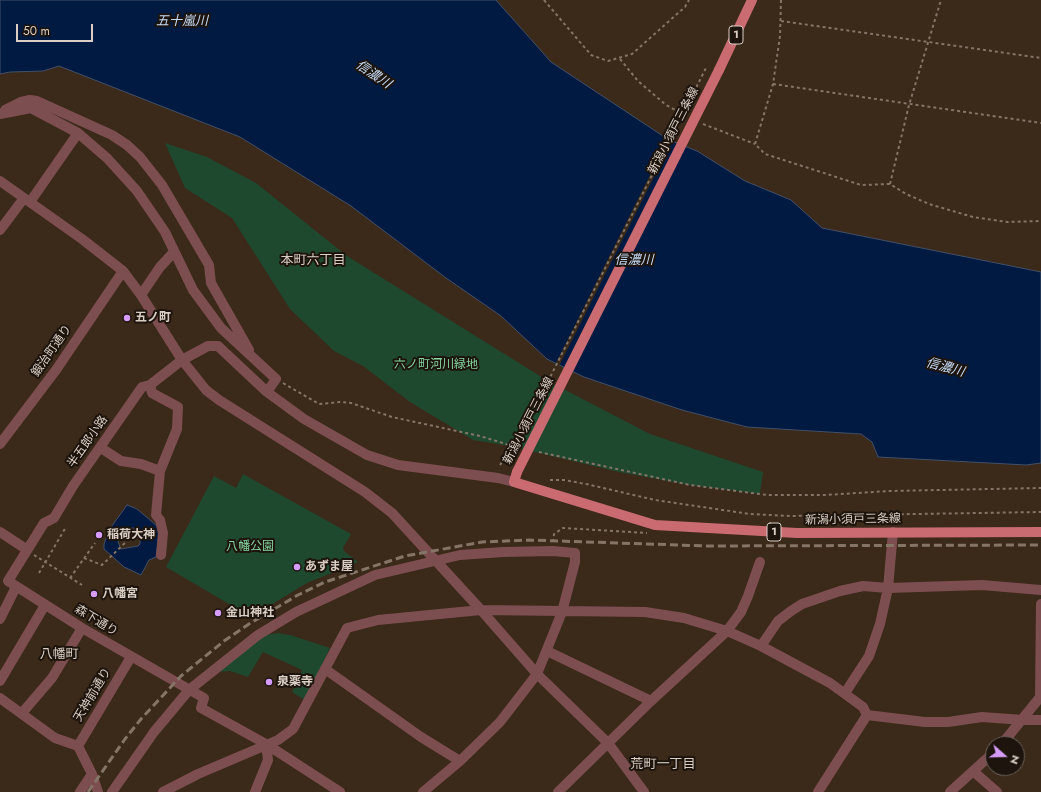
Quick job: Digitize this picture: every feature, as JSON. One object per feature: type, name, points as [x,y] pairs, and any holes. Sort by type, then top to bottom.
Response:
[{"type":"main road","name":"新潟小須戸三条線","points":[[752,0],[719,70],[516,477],[655,525],[797,533],[1041,532]]},
{"type":"street","points":[[0,114],[21,102],[30,100],[37,101],[112,135],[140,156],[162,185],[209,265],[211,283],[257,363]]},
{"type":"street","points":[[0,114],[31,108],[78,134],[107,158],[137,191],[165,232],[193,290],[221,328],[276,379],[267,392]]},
{"type":"street","points":[[0,230],[27,200],[78,134]]},
{"type":"street","points":[[0,181],[123,271],[141,295],[182,360],[206,390],[219,400],[380,503],[408,529],[537,674],[608,743],[644,792]]},
{"type":"street","points":[[141,295],[160,267],[174,252]]},
{"type":"street","name":"鍛治町通り","points":[[0,444],[56,370],[123,271]]},
{"type":"street","name":"半五郎小路","points":[[26,549],[44,522],[54,518],[73,486],[142,386],[150,385],[182,360],[208,346],[218,346],[267,392],[304,419],[367,456],[398,464],[498,478],[516,477]]},
{"type":"street","points":[[150,385],[152,393],[178,408],[177,429],[160,471],[156,515],[160,520],[163,533],[161,555]]},
{"type":"street","points":[[100,448],[121,462],[141,464],[160,471]]},
{"type":"street","points":[[0,532],[26,549],[8,581],[16,587],[0,619]]},
{"type":"street","points":[[845,693],[869,656],[880,624],[888,588],[893,532]]},
{"type":"street","points":[[112,792],[154,732],[189,690],[258,635],[296,612],[375,575],[438,562],[460,555],[553,551],[575,553],[575,562],[562,612],[548,651],[537,674],[500,722],[460,761],[423,792]]},
{"type":"street","points":[[558,792],[651,701],[727,631],[741,612],[760,562]]},
{"type":"street","points":[[761,646],[778,621],[802,604],[840,590],[863,586],[888,588],[982,585],[1041,590]]},
{"type":"street","name":"森下通り","points":[[16,587],[82,628],[204,698],[201,708],[266,744]]},
{"type":"street","points":[[1009,736],[1040,697],[1041,604]]},
{"type":"street","points":[[0,681],[46,605]]},
{"type":"street","points":[[163,792],[198,774],[278,740],[293,729],[347,628],[378,620],[481,610],[645,612],[684,618],[727,631],[761,646],[830,682],[863,707],[867,715]]},
{"type":"street","points":[[22,713],[52,678],[82,628]]},
{"type":"street","points":[[548,651],[651,701]]},
{"type":"street","name":"天神前通り","points":[[78,746],[132,657]]},
{"type":"street","points":[[325,669],[421,737],[460,761]]},
{"type":"street","points":[[0,698],[55,738],[78,746],[92,774],[98,792]]},
{"type":"street","points":[[867,715],[926,722],[948,722],[982,717],[1041,720]]},
{"type":"street","points":[[818,792],[867,715]]},
{"type":"street","points":[[255,792],[268,760],[266,744]]},
{"type":"street","points":[[266,744],[340,792]]},
{"type":"street","points":[[950,792],[985,760]]},
{"type":"street","points":[[973,771],[997,792]]},
{"type":"street","points":[[80,792],[92,774]]},
{"type":"path","points":[[544,0],[591,55],[608,61],[620,59],[632,54],[685,7],[689,0]]},
{"type":"path","points":[[755,144],[773,84],[781,21],[781,0]]},
{"type":"path","points":[[890,184],[910,105],[941,0]]},
{"type":"path","points":[[781,21],[1041,58]]},
{"type":"path","points":[[620,59],[638,81],[666,105],[691,118]]},
{"type":"path","points":[[500,465],[526,426],[707,66]]},
{"type":"path","points":[[773,84],[1041,123]]},
{"type":"path","points":[[698,121],[755,144],[765,154],[776,159],[861,185],[881,186],[890,184],[906,194],[929,204],[973,217],[1007,222],[1041,221]]},
{"type":"path","points":[[276,379],[319,404],[351,402],[392,417],[480,436],[525,449]]},
{"type":"path","points":[[533,451],[690,485],[767,495],[825,495],[889,491],[1041,488]]},
{"type":"path","points":[[550,480],[564,480],[655,500],[750,514],[790,516],[1041,512]]},
{"type":"path","points":[[553,551],[554,534],[563,528],[644,534],[651,533],[655,525]]},
{"type":"path","points":[[39,573],[66,527]]},
{"type":"path","points":[[84,558],[102,564],[127,541]]},
{"type":"path","points":[[70,578],[95,543]]},
{"type":"path","points":[[26,549],[82,585]]},
{"type":"green space","name":"六ノ町河川緑地","points":[[165,143],[207,157],[256,183],[347,256],[548,381],[650,434],[763,472],[760,494],[690,485],[619,472],[510,446],[473,440],[410,402],[363,366],[334,351],[290,309],[232,218],[185,188]]},
{"type":"green space","name":"八幡公園","points":[[243,474],[351,534],[343,548],[344,551],[358,562],[307,583],[251,617],[166,567],[214,476],[236,488]]},
{"type":"green space","points":[[278,633],[290,635],[330,648],[305,700],[292,692],[302,670],[263,652],[248,677],[230,671],[217,672],[265,635]]},
{"type":"water","name":"信濃川","points":[[0,0],[496,0],[551,62],[669,140],[697,151],[745,181],[791,200],[822,228],[1041,272],[1041,463],[1026,465],[878,457],[872,442],[861,434],[747,427],[682,410],[584,377],[547,359],[501,316],[446,278],[351,206],[240,137],[59,66],[43,71],[10,72],[0,74]]},
{"type":"water","points":[[127,505],[137,509],[157,526],[159,535],[156,557],[149,560],[141,575],[124,567],[104,549],[104,544],[109,530]],"holes":[[[129,528],[134,528],[140,535],[140,544],[138,546],[121,549],[118,542],[122,534]]]},
{"type":"pier","points":[[669,137],[673,139],[559,366],[555,365]]},
{"type":"railway","points":[[88,792],[141,719],[181,676],[224,641],[249,624],[298,595],[325,582],[405,556],[482,542],[529,540],[707,546],[1041,545]]},
{"type":"place","name":"五ノ町","points":[[127,318]]},
{"type":"place","name":"稲荷大神","points":[[99,535]]},
{"type":"place","name":"あずま屋","points":[[297,567]]},
{"type":"place","name":"八幡宮","points":[[94,594]]},
{"type":"place","name":"金山神社","points":[[218,613]]},
{"type":"place","name":"泉薬寺","points":[[269,682]]},
{"type":"district","name":"本町六丁目","points":[[313,261]]},
{"type":"district","name":"八幡町","points":[[59,655]]},
{"type":"district","name":"荒町一丁目","points":[[663,765]]},
{"type":"water label","name":"五十嵐川","points":[[182,22]]}]
